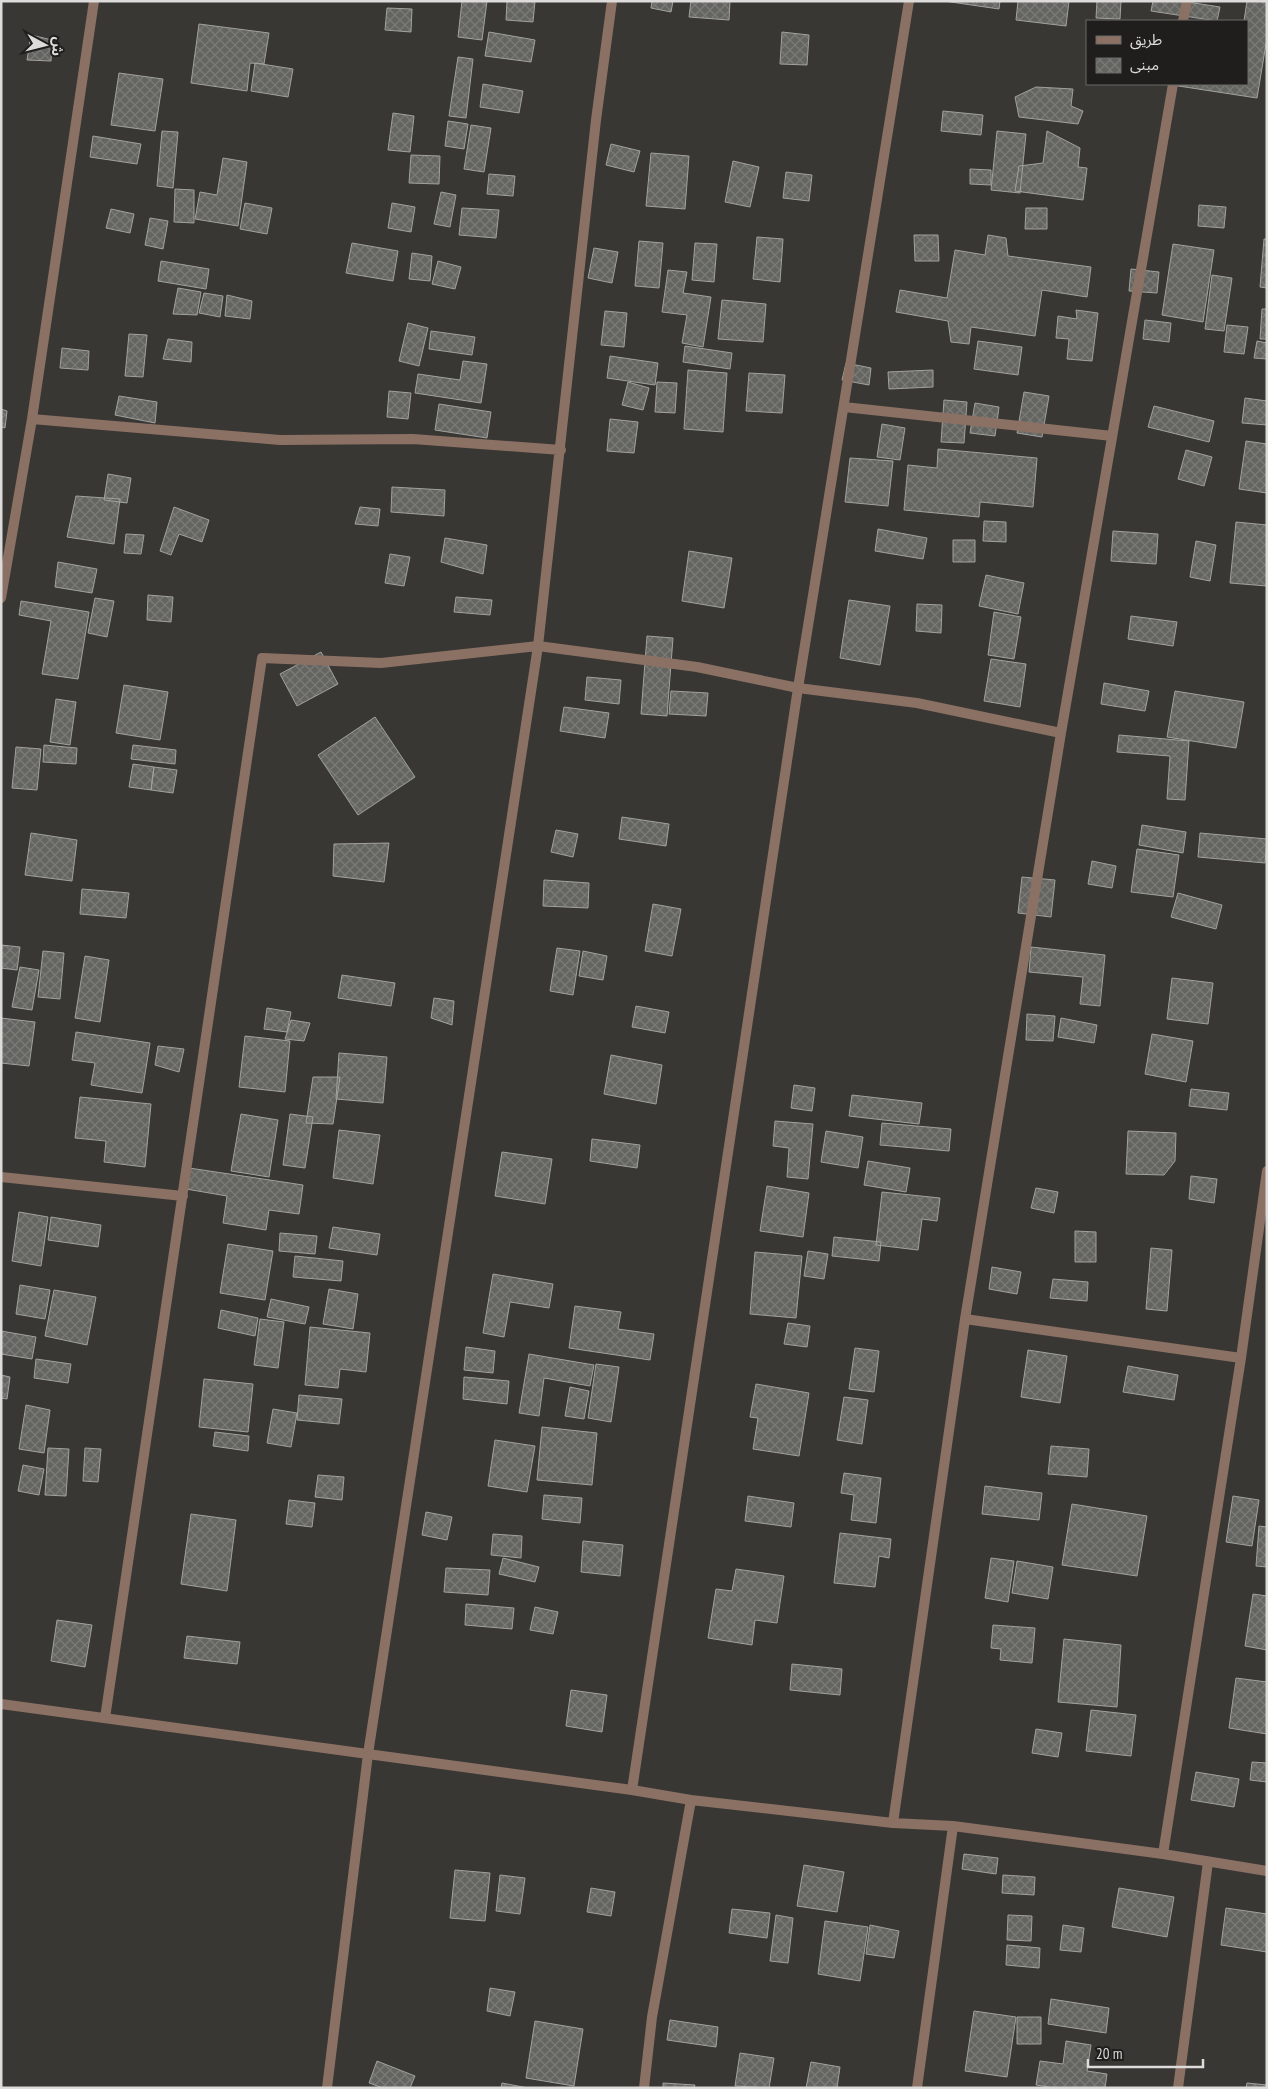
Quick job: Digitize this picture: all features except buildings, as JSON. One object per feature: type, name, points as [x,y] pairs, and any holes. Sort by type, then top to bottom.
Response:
[{"type":"street","points":[[1,598],[32,419],[94,1]]},
{"type":"street","points":[[328,2088],[368,1754],[538,646],[595,130],[612,1]]},
{"type":"street","points":[[632,1790],[798,688],[909,1]]},
{"type":"street","points":[[1183,20],[1187,1]]},
{"type":"street","points":[[893,1822],[965,1319],[1061,734],[1172,85]]},
{"type":"street","points":[[844,407],[1112,436]]},
{"type":"street","points":[[32,419],[280,440],[413,439],[561,450]]},
{"type":"street","points":[[105,1718],[262,658],[381,663],[538,646],[697,667],[798,688],[917,703],[1061,734]]},
{"type":"street","points":[[1163,1854],[1241,1358],[1267,1171]]},
{"type":"street","points":[[1,1177],[183,1196]]},
{"type":"street","points":[[965,1319],[1241,1358]]},
{"type":"street","points":[[1,1704],[632,1790],[691,1800],[893,1822],[953,1826],[1163,1854],[1267,1871]]},
{"type":"street","points":[[644,2088],[652,2017],[691,1800]]},
{"type":"street","points":[[917,2088],[953,1826]]},
{"type":"street","points":[[1178,2088],[1208,1862]]}]
